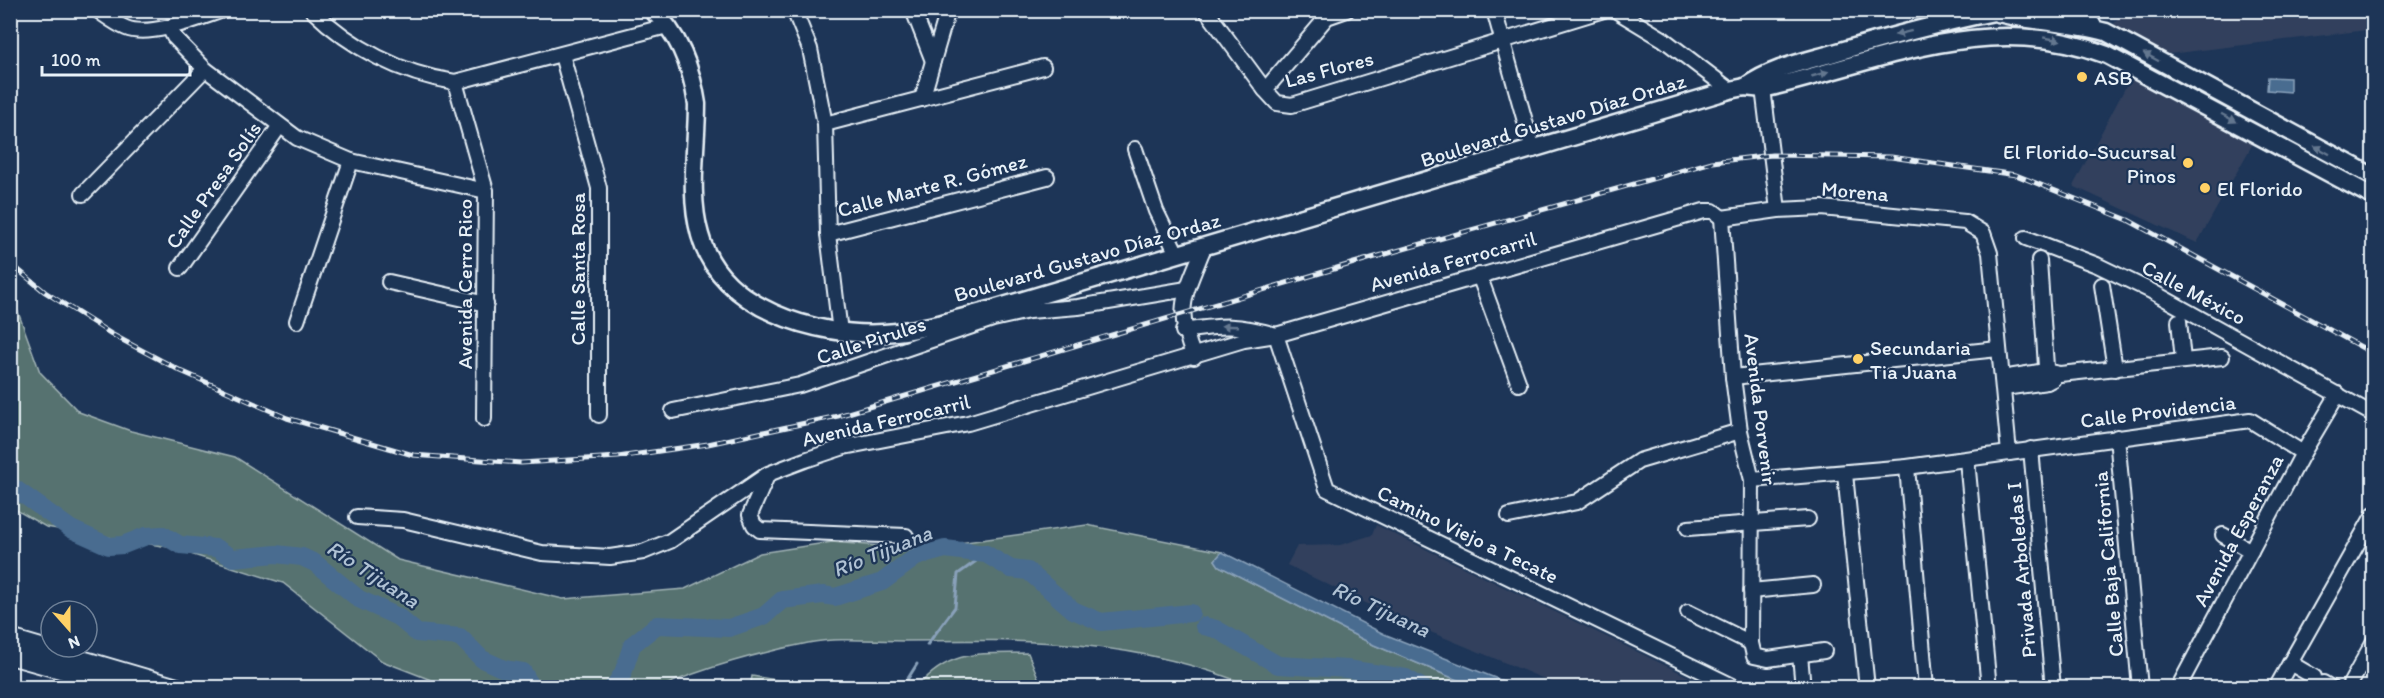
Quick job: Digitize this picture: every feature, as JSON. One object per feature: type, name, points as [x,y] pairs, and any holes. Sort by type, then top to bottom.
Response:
[{"type":"highway","points":[[10,639],[177,687]]},
{"type":"highway","points":[[10,654],[129,687]]},
{"type":"main road","name":"Boulevard Gustavo Díaz Ordaz","points":[[652,10],[667,27],[687,61],[695,90],[697,104],[695,211],[701,238],[713,265],[735,288],[763,308],[796,322],[840,332],[868,334],[907,330],[992,314],[1177,254],[1738,88],[1924,45],[1976,37],[2023,36],[2072,43],[2107,55],[2373,197]]},
{"type":"main road","points":[[2069,10],[2106,32]]},
{"type":"main road","name":"Boulevard Gustavo Díaz Ordaz","points":[[1762,82],[1895,35],[1994,11],[2106,32],[2373,177]]},
{"type":"main road","points":[[1924,45],[1971,28],[1994,11],[2023,36]]},
{"type":"street","points":[[97,10],[130,30],[169,27],[223,10]]},
{"type":"street","points":[[312,10],[346,39],[383,60],[426,76],[455,82],[667,27]]},
{"type":"street","points":[[794,10],[810,49],[825,124],[828,234],[840,332]]},
{"type":"street","points":[[913,10],[933,62]]},
{"type":"street","points":[[922,99],[948,10]]},
{"type":"street","name":"Las Flores","points":[[1206,10],[1265,90],[1277,103],[1292,105],[1502,39],[1604,10]]},
{"type":"street","points":[[1265,90],[1324,14],[1347,10]]},
{"type":"street","points":[[1494,10],[1533,150]]},
{"type":"street","points":[[1615,10],[1738,88]]},
{"type":"street","points":[[169,27],[174,37],[205,69],[279,127],[309,145],[351,161],[486,191]]},
{"type":"street","name":"Calle Santa Rosa","points":[[562,55],[599,188],[599,415]]},
{"type":"street","points":[[825,124],[1044,67]]},
{"type":"street","points":[[83,194],[205,69]]},
{"type":"street","name":"Avenida Cerro Rico","points":[[455,82],[486,191],[484,418]]},
{"type":"street","points":[[1762,82],[1778,210]]},
{"type":"street","name":"Calle Presa Solís","points":[[180,268],[279,127]]},
{"type":"street","points":[[1135,149],[1156,211],[1177,254]]},
{"type":"street","points":[[297,321],[351,161]]},
{"type":"street","name":"Calle Marte R. Gómez","points":[[828,234],[1047,177]]},
{"type":"street","name":"Morena","points":[[1722,218],[1778,210],[1822,208],[1965,222],[1983,233],[1990,253],[1998,349]]},
{"type":"street","name":"Avenida Ferrocarril","points":[[357,517],[403,520],[542,553],[610,557],[643,552],[670,541],[768,474],[844,447],[968,423],[1194,357],[1244,340],[1276,335],[1704,211],[1713,211],[1722,218]]},
{"type":"street","name":"Avenida Porvenir","points":[[1722,218],[1733,377],[1740,431],[1752,480],[1751,643]]},
{"type":"street","name":"Calle México","points":[[2026,238],[2097,265],[2151,291],[2373,415]]},
{"type":"street","points":[[1194,357],[1183,331],[1181,314],[1187,289],[1204,247]]},
{"type":"street","points":[[2039,260],[2046,377]]},
{"type":"street","points":[[1479,275],[1518,384]]},
{"type":"street","points":[[389,282],[486,304]]},
{"type":"street","points":[[2102,285],[2115,369]]},
{"type":"street","name":"Calle Pirules","points":[[673,411],[800,385],[992,314],[1078,307],[1187,289]]},
{"type":"street","points":[[2179,321],[2183,360]]},
{"type":"street","points":[[1183,331],[1226,325],[1246,327],[1276,335]]},
{"type":"street","name":"Camino Viejo a Tecate","points":[[1276,335],[1327,489],[1737,687]]},
{"type":"street","points":[[1733,377],[1998,349],[2009,453]]},
{"type":"street","points":[[2003,383],[2060,374],[2222,357]]},
{"type":"street","name":"Avenida Esperanza","points":[[2178,687],[2303,453],[2338,394]]},
{"type":"street","name":"Calle Providencia","points":[[1752,480],[1907,467],[2250,420],[2303,453]]},
{"type":"street","points":[[1509,516],[1576,502],[1639,461],[1740,431]]},
{"type":"street","name":"Calle Baja California","points":[[2117,437],[2140,687]]},
{"type":"street","name":"Privada Arboledas I","points":[[2031,449],[2053,687]]},
{"type":"street","points":[[1967,459],[1989,687]]},
{"type":"street","points":[[1907,467],[1926,687]]},
{"type":"street","points":[[768,474],[750,515],[754,525],[760,530],[906,536]]},
{"type":"street","points":[[1845,474],[1866,687]]},
{"type":"street","points":[[2276,687],[2373,514]]},
{"type":"street","points":[[1688,528],[1808,519]]},
{"type":"street","points":[[2223,535],[2251,551]]},
{"type":"street","points":[[1751,591],[1813,585]]},
{"type":"street","points":[[1688,612],[1751,643],[1754,656],[1768,659],[1824,651]]},
{"type":"street","points":[[2348,687],[2373,641]]},
{"type":"street","points":[[1800,655],[1803,687]]},
{"type":"street","points":[[2290,663],[2323,683]]},
{"type":"shaded area","points":[[2122,11],[2363,11],[2367,30],[2161,55],[2180,98],[2256,138],[2197,243],[2073,186],[2133,73],[2111,29]]},
{"type":"shaded area","points":[[2268,77],[2290,78],[2290,92],[2267,90]]},
{"type":"shaded area","points":[[1376,525],[1710,687],[1564,687],[1399,619],[1287,565],[1297,546],[1340,545],[1372,535]]},
{"type":"shaded area","points":[[1222,552],[1384,634],[1518,687],[1474,687],[1374,645],[1219,566],[1215,560]]},
{"type":"green space","points":[[10,290],[40,372],[79,412],[131,431],[235,457],[398,560],[563,599],[685,589],[760,553],[832,542],[916,549],[1087,525],[1222,552],[1215,560],[1219,566],[1374,645],[1474,687],[1252,687],[1210,671],[1167,659],[1081,645],[993,641],[843,640],[819,641],[752,656],[695,673],[661,687],[449,687],[382,661],[283,583],[168,547],[46,527],[11,507]]},
{"type":"green space","points":[[1028,653],[1042,687],[917,687],[942,665],[955,659],[981,654]]},
{"type":"green space","points":[[752,676],[818,687],[750,687]]},
{"type":"waterway","name":"Río Tijuana","points":[[10,485],[71,529],[109,546],[123,545],[146,536],[163,535],[180,545],[216,548],[233,558],[276,554],[302,557],[315,563],[359,599],[398,617],[417,633],[460,637],[482,659],[504,669],[523,672],[532,688]]},
{"type":"waterway","name":"Río Tijuana","points":[[613,688],[623,673],[632,645],[657,625],[729,628],[764,616],[782,600],[823,595],[835,597],[882,582],[916,557],[945,549],[986,554],[1011,569],[1028,571],[1073,610],[1101,622],[1191,613]]},
{"type":"waterway","points":[[927,645],[955,607],[958,574],[986,554]]},
{"type":"waterway","name":"Río Tijuana","points":[[1204,626],[1216,629],[1278,665],[1347,669],[1406,678],[1423,688]]},
{"type":"waterway","points":[[902,688],[917,664]]},
{"type":"railway","points":[[10,263],[45,292],[113,335],[181,371],[287,418],[413,455],[521,463],[618,457],[708,444],[838,416],[1354,263],[1712,162],[1772,155],[1891,157],[2016,175],[2128,220],[2374,354]]},
{"type":"place","name":"ASB","points":[[2082,77]]},
{"type":"place","name":"El Florido-Sucursal Pinos","points":[[2188,163]]},
{"type":"place","name":"El Florido","points":[[2205,188]]},
{"type":"place","name":"Secundaria Tia Juana","points":[[1858,359]]}]
